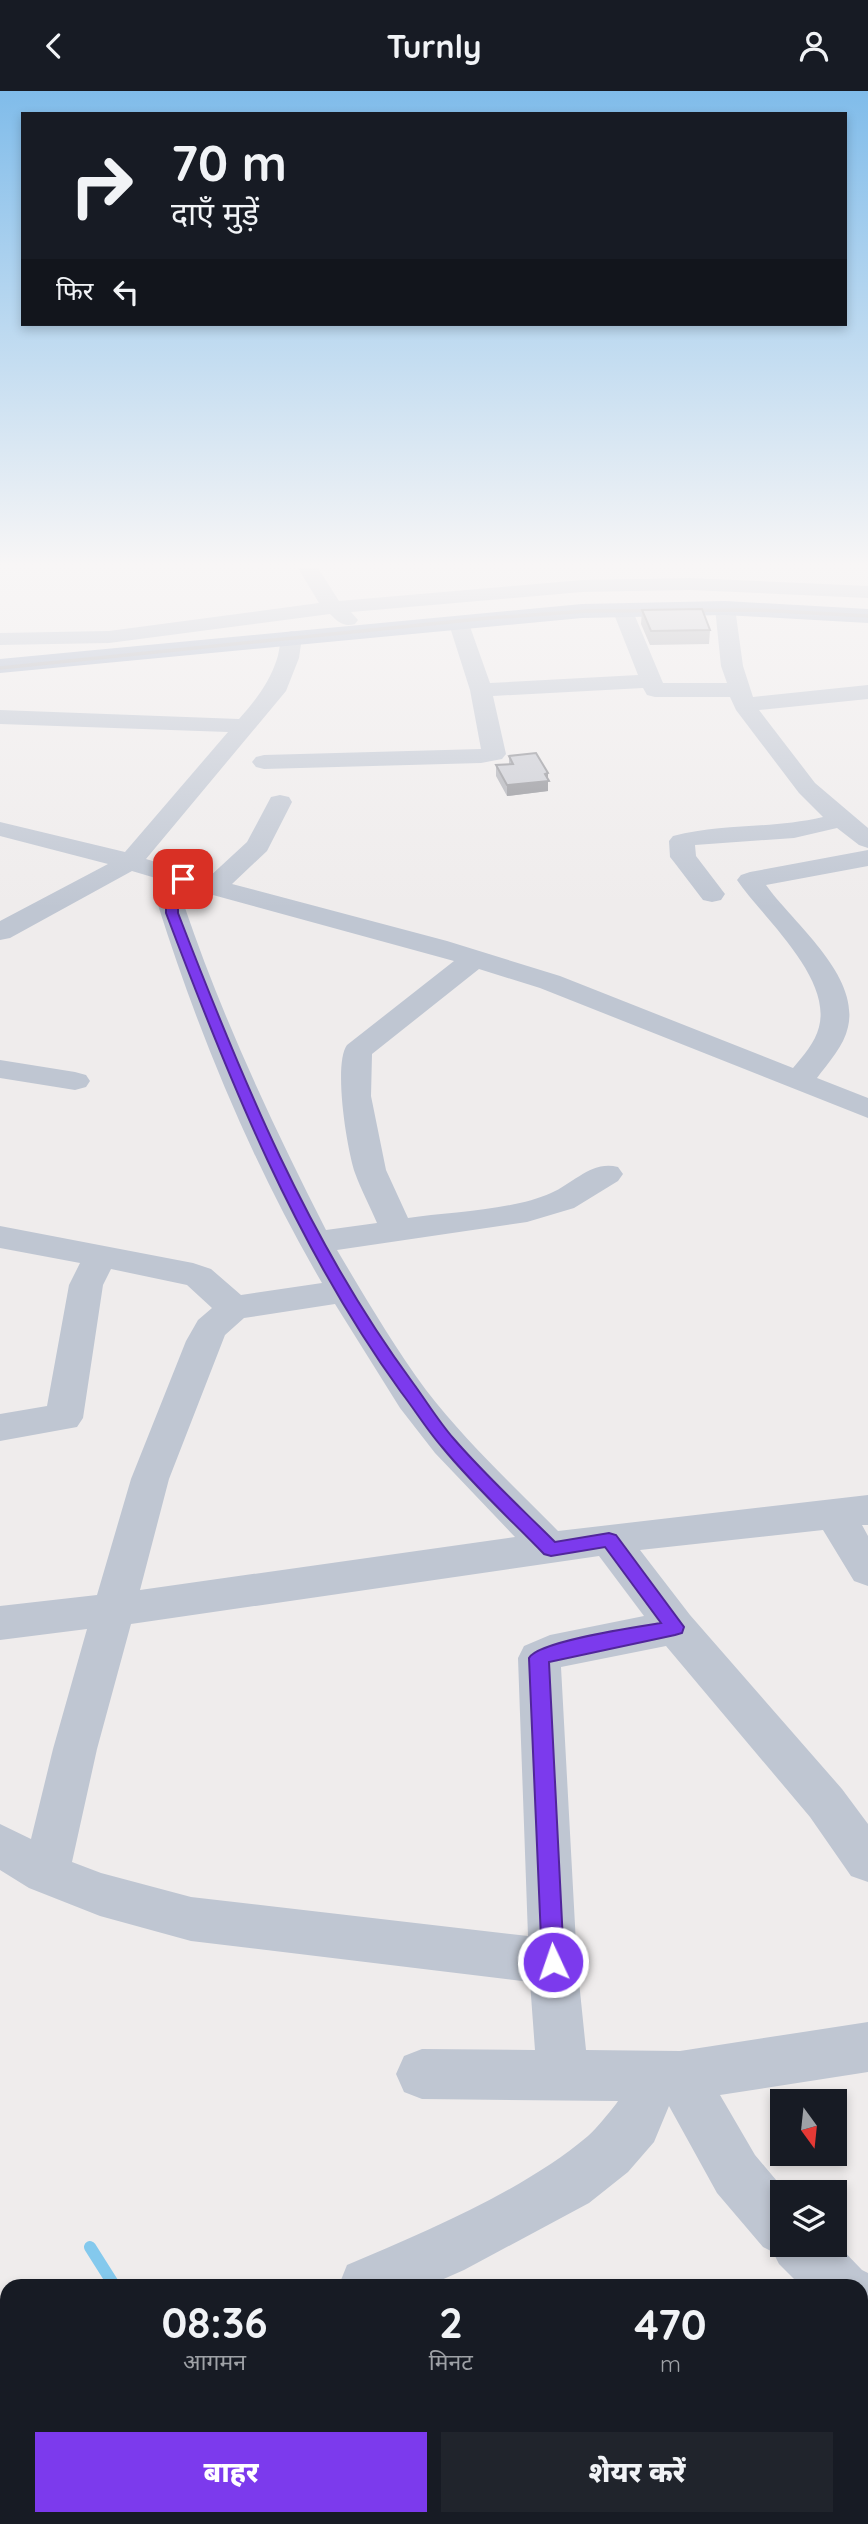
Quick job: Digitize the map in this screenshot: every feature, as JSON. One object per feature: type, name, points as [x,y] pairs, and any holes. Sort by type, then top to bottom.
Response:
[{"type":"street","points":[[0,932],[130,862],[275,691],[279,682]]},
{"type":"street","points":[[264,762],[490,756],[495,751],[478,682]]},
{"type":"street","points":[[481,690],[640,682]]},
{"type":"street","points":[[650,682],[653,689],[661,692],[741,698],[868,692]]},
{"type":"street","points":[[738,682],[741,698],[807,789],[868,840]]},
{"type":"street","points":[[0,717],[243,726]]},
{"type":"street","points":[[280,802],[258,846],[172,897],[171,905],[188,958],[266,1143],[315,1242],[379,1349],[448,1443],[551,1549]]},
{"type":"street","points":[[712,894],[683,857],[682,841],[706,835],[804,830],[841,820]]},
{"type":"street","points":[[0,829],[130,862],[550,982],[868,1109]]},
{"type":"street","points":[[758,834],[792,871]]},
{"type":"street","points":[[799,1080],[827,1042],[833,1029],[836,1017],[834,1000],[829,984],[814,961],[750,880],[868,858]]},
{"type":"street","points":[[397,1231],[370,1170],[356,1095],[357,1051],[474,959]]},
{"type":"street","points":[[0,1069],[75,1081]]},
{"type":"street","points":[[315,1242],[527,1212],[562,1201],[607,1174]]},
{"type":"street","points":[[0,1237],[181,1271],[199,1277],[234,1308]]},
{"type":"street","points":[[0,1429],[16,1423],[64,1418],[86,1285],[101,1256]]},
{"type":"street","points":[[46,1873],[75,1749],[150,1479],[204,1341],[211,1328],[234,1308],[345,1291]]},
{"type":"street","points":[[0,1623],[113,1610],[609,1540],[851,1512],[868,1570]]},
{"type":"street","points":[[609,1540],[675,1627],[826,1803],[868,1861]]},
{"type":"street","points":[[563,2074],[553,1962],[539,1658],[550,1652],[675,1627]]},
{"type":"street","points":[[0,1845],[46,1873],[100,1894],[191,1919],[553,1962]]},
{"type":"street","points":[[422,2074],[668,2076],[868,2047]]},
{"type":"street","points":[[668,2076],[736,2174],[770,2214]]},
{"type":"street","points":[[378,2279],[445,2251],[570,2184],[610,2153],[668,2076]]},
{"type":"street","points":[[811,2257],[834,2279]]},
{"type":"building","points":[[536,753],[548,773],[545,774],[549,781],[507,785],[496,765],[513,764],[509,756]]},
{"type":"waterway","points":[[90,2247],[110,2279]]},
{"type":"route","points":[[183,879],[172,897],[172,913],[220,1039],[266,1143],[315,1242],[379,1349],[448,1443],[551,1549],[609,1540],[675,1627],[550,1652],[539,1658],[553,1962]]}]
